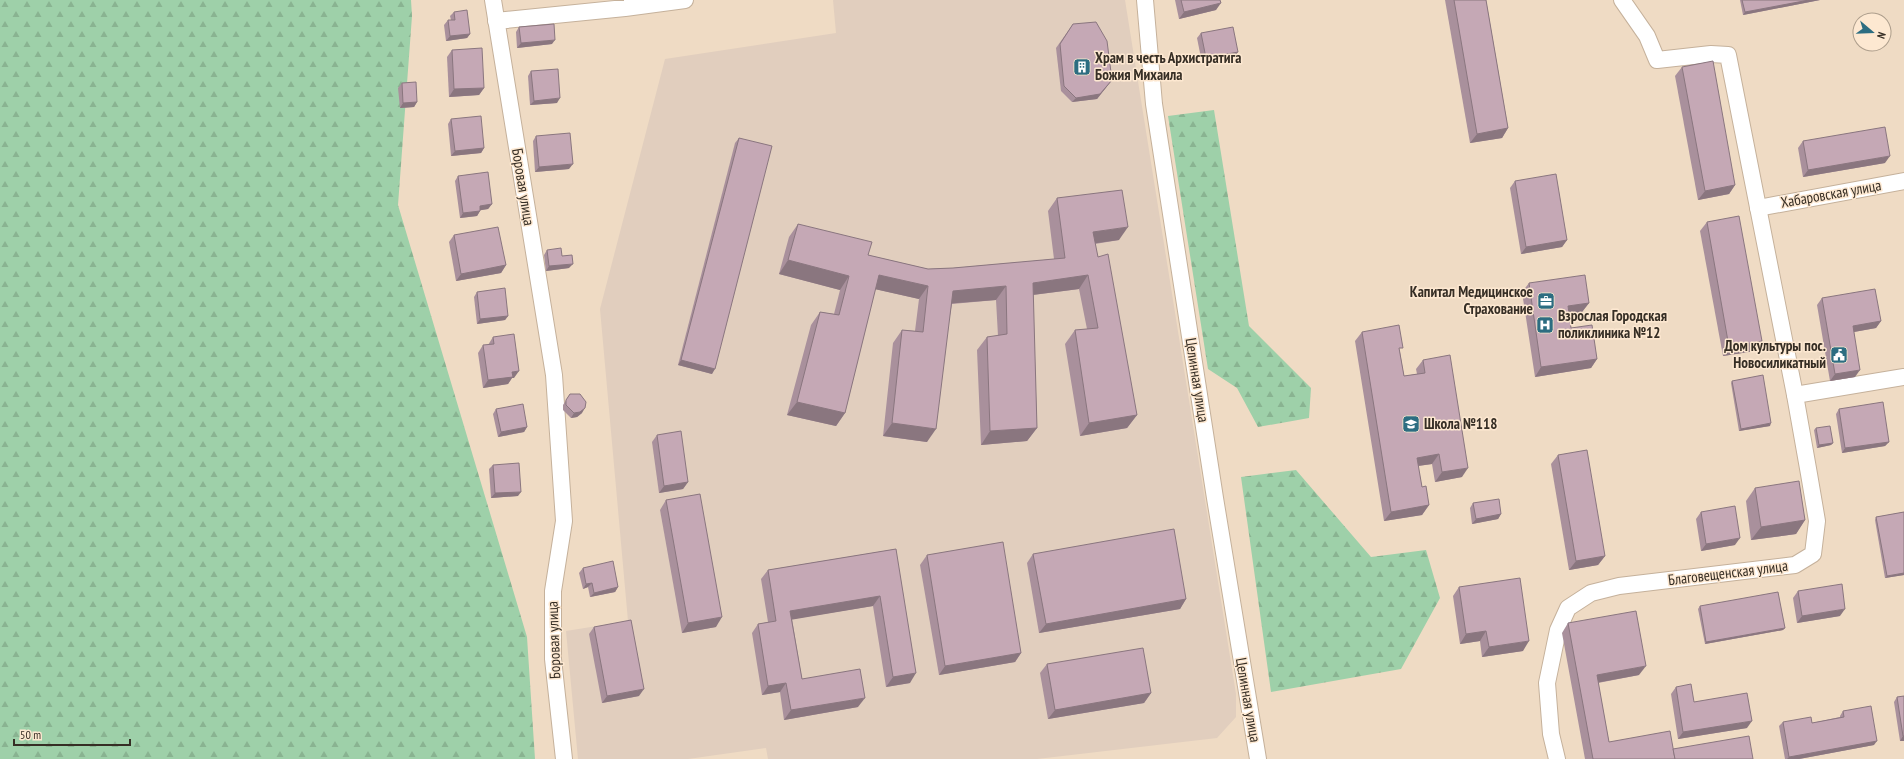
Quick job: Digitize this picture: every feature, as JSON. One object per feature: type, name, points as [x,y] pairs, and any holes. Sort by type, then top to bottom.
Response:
[{"type":"street","name":"Боровая улица","points":[[493,0],[554,375],[564,521],[553,591],[553,659],[564,759]]},
{"type":"street","points":[[496,21],[625,8],[685,0]]},
{"type":"street","name":"Целинная улица","points":[[1145,0],[1154,104],[1215,498],[1258,759]]},
{"type":"street","name":"Благовещенская улица","points":[[1557,759],[1551,734],[1547,683],[1558,630],[1568,608],[1591,593],[1605,590],[1795,565],[1813,554],[1817,521],[1795,395],[1728,55],[1711,54],[1657,60],[1647,36],[1622,0]]},
{"type":"street","name":"Хабаровская улица","points":[[1758,208],[1904,181]]},
{"type":"street","points":[[1795,395],[1904,377]]},
{"type":"shaded area","points":[[833,0],[1125,0],[1236,694],[1236,717],[1217,738],[1037,759],[768,759],[766,748],[688,759],[578,759],[566,631],[628,621],[600,309],[665,59],[836,33]]},
{"type":"green space","points":[[0,0],[411,0],[412,16],[398,205],[527,637],[535,759],[0,759]]},
{"type":"green space","points":[[1214,110],[1249,326],[1311,388],[1309,418],[1258,427],[1237,388],[1208,369],[1168,116]]},
{"type":"green space","points":[[1296,470],[1371,557],[1426,550],[1440,598],[1401,669],[1271,692],[1241,477]]},
{"type":"building","points":[[1181,0],[1220,0],[1221,3],[1184,12]]},
{"type":"building","points":[[1454,0],[1486,0],[1508,128],[1477,134]]},
{"type":"building","points":[[1742,0],[1809,0],[1745,12]]},
{"type":"building","points":[[467,10],[470,34],[450,36],[448,20],[455,20],[454,12]]},
{"type":"building","name":"Храм в честь Архистратига Божия Михаила","points":[[1096,22],[1107,41],[1112,80],[1100,94],[1076,98],[1064,86],[1060,44],[1073,24]]},
{"type":"building","points":[[554,24],[555,40],[521,43],[519,27]]},
{"type":"building","points":[[1233,27],[1238,52],[1206,58],[1201,33]]},
{"type":"building","points":[[482,48],[484,88],[454,89],[452,50]]},
{"type":"building","points":[[1713,61],[1735,185],[1705,191],[1682,67]]},
{"type":"building","points":[[558,69],[560,98],[534,101],[531,71]]},
{"type":"building","points":[[416,82],[417,102],[403,103],[402,83]]},
{"type":"building","points":[[481,116],[484,148],[455,151],[451,119]]},
{"type":"building","points":[[1885,127],[1890,156],[1808,170],[1803,141]]},
{"type":"building","points":[[570,133],[573,164],[539,167],[536,136]]},
{"type":"building","points":[[739,138],[772,146],[715,369],[681,360]]},
{"type":"building","points":[[488,172],[492,204],[480,206],[480,211],[463,213],[458,176]]},
{"type":"building","points":[[1556,174],[1567,240],[1526,247],[1515,181]]},
{"type":"building","points":[[1122,190],[1128,227],[1093,232],[1098,257],[1108,254],[1137,415],[1089,423],[1075,330],[1098,328],[1088,275],[1033,283],[1037,428],[990,431],[987,337],[1007,334],[1006,286],[953,291],[936,429],[892,423],[902,330],[923,332],[928,286],[879,275],[845,413],[797,402],[820,312],[839,315],[849,276],[788,260],[798,224],[872,242],[868,255],[928,269],[1065,258],[1057,198]]},
{"type":"building","points":[[1739,216],[1762,341],[1729,347],[1707,222]]},
{"type":"building","points":[[498,227],[506,265],[461,274],[454,235]]},
{"type":"building","points":[[561,248],[562,256],[572,255],[573,264],[549,266],[547,250]]},
{"type":"building","name":"Взрослая Городская поликлиника №12","points":[[1585,275],[1589,303],[1568,306],[1571,328],[1592,325],[1597,359],[1541,367],[1529,283]]},
{"type":"building","points":[[505,288],[508,316],[480,319],[477,292]]},
{"type":"building","name":"Дом культуры пос. Новосиликатный","points":[[1875,289],[1881,321],[1853,326],[1860,370],[1835,374],[1822,298]]},
{"type":"building","name":"Школа №118","points":[[1399,325],[1403,348],[1399,348],[1404,376],[1425,373],[1423,360],[1450,355],[1468,468],[1442,472],[1439,454],[1417,458],[1422,487],[1426,486],[1429,505],[1391,512],[1362,332]]},
{"type":"building","points":[[514,334],[519,371],[512,372],[513,377],[488,380],[483,345],[494,344],[493,337]]},
{"type":"building","points":[[1763,375],[1771,423],[1741,429],[1732,381]]},
{"type":"building","points":[[570,394],[580,394],[586,402],[585,408],[580,412],[574,413],[566,405],[566,400]]},
{"type":"building","points":[[1883,402],[1889,442],[1845,448],[1839,409]]},
{"type":"building","points":[[523,404],[527,427],[501,432],[496,409]]},
{"type":"building","points":[[1830,426],[1833,443],[1819,445],[1816,428]]},
{"type":"building","points":[[681,431],[688,482],[664,486],[657,435]]},
{"type":"building","points":[[1587,450],[1605,556],[1576,561],[1558,455]]},
{"type":"building","points":[[519,463],[521,492],[495,493],[493,465]]},
{"type":"building","points":[[1799,481],[1805,520],[1761,527],[1755,488]]},
{"type":"building","points":[[700,494],[722,617],[688,623],[666,500]]},
{"type":"building","points":[[1499,499],[1501,514],[1476,519],[1473,503]]},
{"type":"building","points":[[1735,506],[1740,538],[1706,544],[1701,512]]},
{"type":"building","points":[[1904,512],[1904,573],[1887,576],[1876,517]]},
{"type":"building","points":[[1174,529],[1186,599],[1046,624],[1033,554]]},
{"type":"building","points":[[1003,542],[1021,653],[945,666],[927,555]]},
{"type":"building","points":[[896,549],[916,673],[893,677],[880,596],[790,611],[802,679],[860,669],[865,698],[791,710],[786,683],[768,686],[758,624],[776,621],[768,570]]},
{"type":"building","points":[[613,561],[618,587],[594,593],[592,583],[586,584],[583,568]]},
{"type":"building","points":[[1520,578],[1529,641],[1489,647],[1486,631],[1466,634],[1459,587]]},
{"type":"building","points":[[1842,584],[1845,609],[1802,616],[1798,591]]},
{"type":"building","points":[[1778,592],[1785,628],[1706,642],[1700,606]]},
{"type":"building","points":[[1636,611],[1646,666],[1597,675],[1609,742],[1670,731],[1675,759],[1593,759],[1568,623]]},
{"type":"building","points":[[631,620],[644,689],[607,696],[594,627]]},
{"type":"building","points":[[1143,648],[1151,693],[1055,710],[1047,664]]},
{"type":"building","points":[[1691,684],[1694,702],[1747,693],[1752,721],[1683,732],[1676,687]]},
{"type":"building","points":[[1904,696],[1904,736],[1903,736],[1897,697]]},
{"type":"building","points":[[1871,706],[1877,741],[1789,757],[1783,722],[1811,717],[1812,723],[1844,717],[1843,711]]},
{"type":"building","points":[[1749,736],[1753,759],[1675,759],[1673,749]]},
{"type":"place","name":"Храм в честь Архистратига Божия Михаила","points":[[1082,67]]},
{"type":"place","name":"Капитал Медицинское Страхование","points":[[1546,301]]},
{"type":"place","name":"Взрослая Городская поликлиника №12","points":[[1545,325]]},
{"type":"place","name":"Дом культуры пос. Новосиликатный","points":[[1839,355]]},
{"type":"place","name":"Школа №118","points":[[1411,424]]}]
